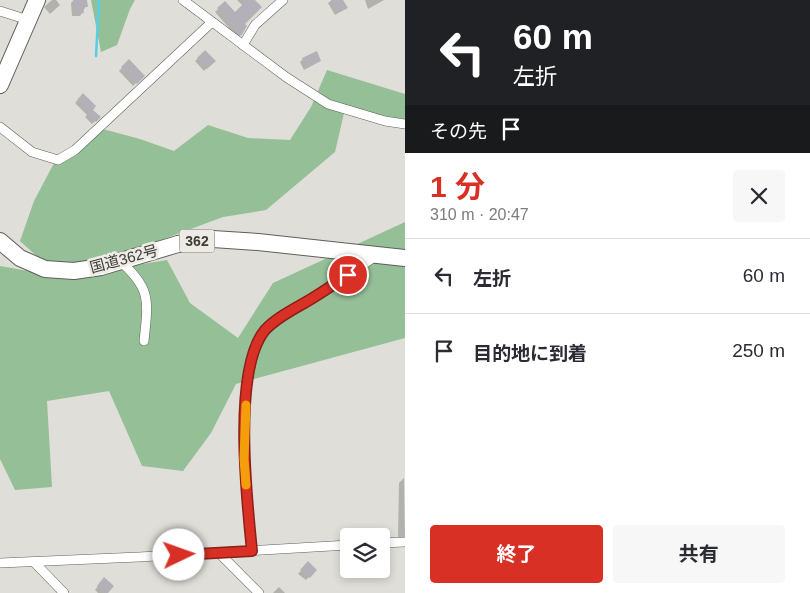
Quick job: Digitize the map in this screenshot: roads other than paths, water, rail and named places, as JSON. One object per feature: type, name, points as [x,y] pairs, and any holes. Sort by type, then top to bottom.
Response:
[{"type":"highway","points":[[0,85],[37,0]]},
{"type":"highway","name":"国道362号","points":[[0,241],[20,258],[45,269],[74,271],[101,267],[178,244],[213,239],[404,256]]},
{"type":"street","points":[[183,0],[286,77],[328,104],[385,121],[405,124]]},
{"type":"street","points":[[243,45],[255,26],[283,0]]},
{"type":"street","points":[[0,11],[28,20]]},
{"type":"street","points":[[0,127],[32,152],[58,160],[75,150],[212,22]]},
{"type":"street","points":[[252,551],[246,491],[245,425],[248,376],[258,343],[264,332],[282,317],[320,294],[377,255]]},
{"type":"street","points":[[120,261],[140,281],[146,296],[144,341]]},
{"type":"street","points":[[390,543],[405,542]]},
{"type":"street","points":[[0,563],[340,546]]},
{"type":"street","points":[[219,553],[259,593]]},
{"type":"street","points":[[34,562],[64,593]]},
{"type":"waterway","points":[[96,56],[99,0]]}]
